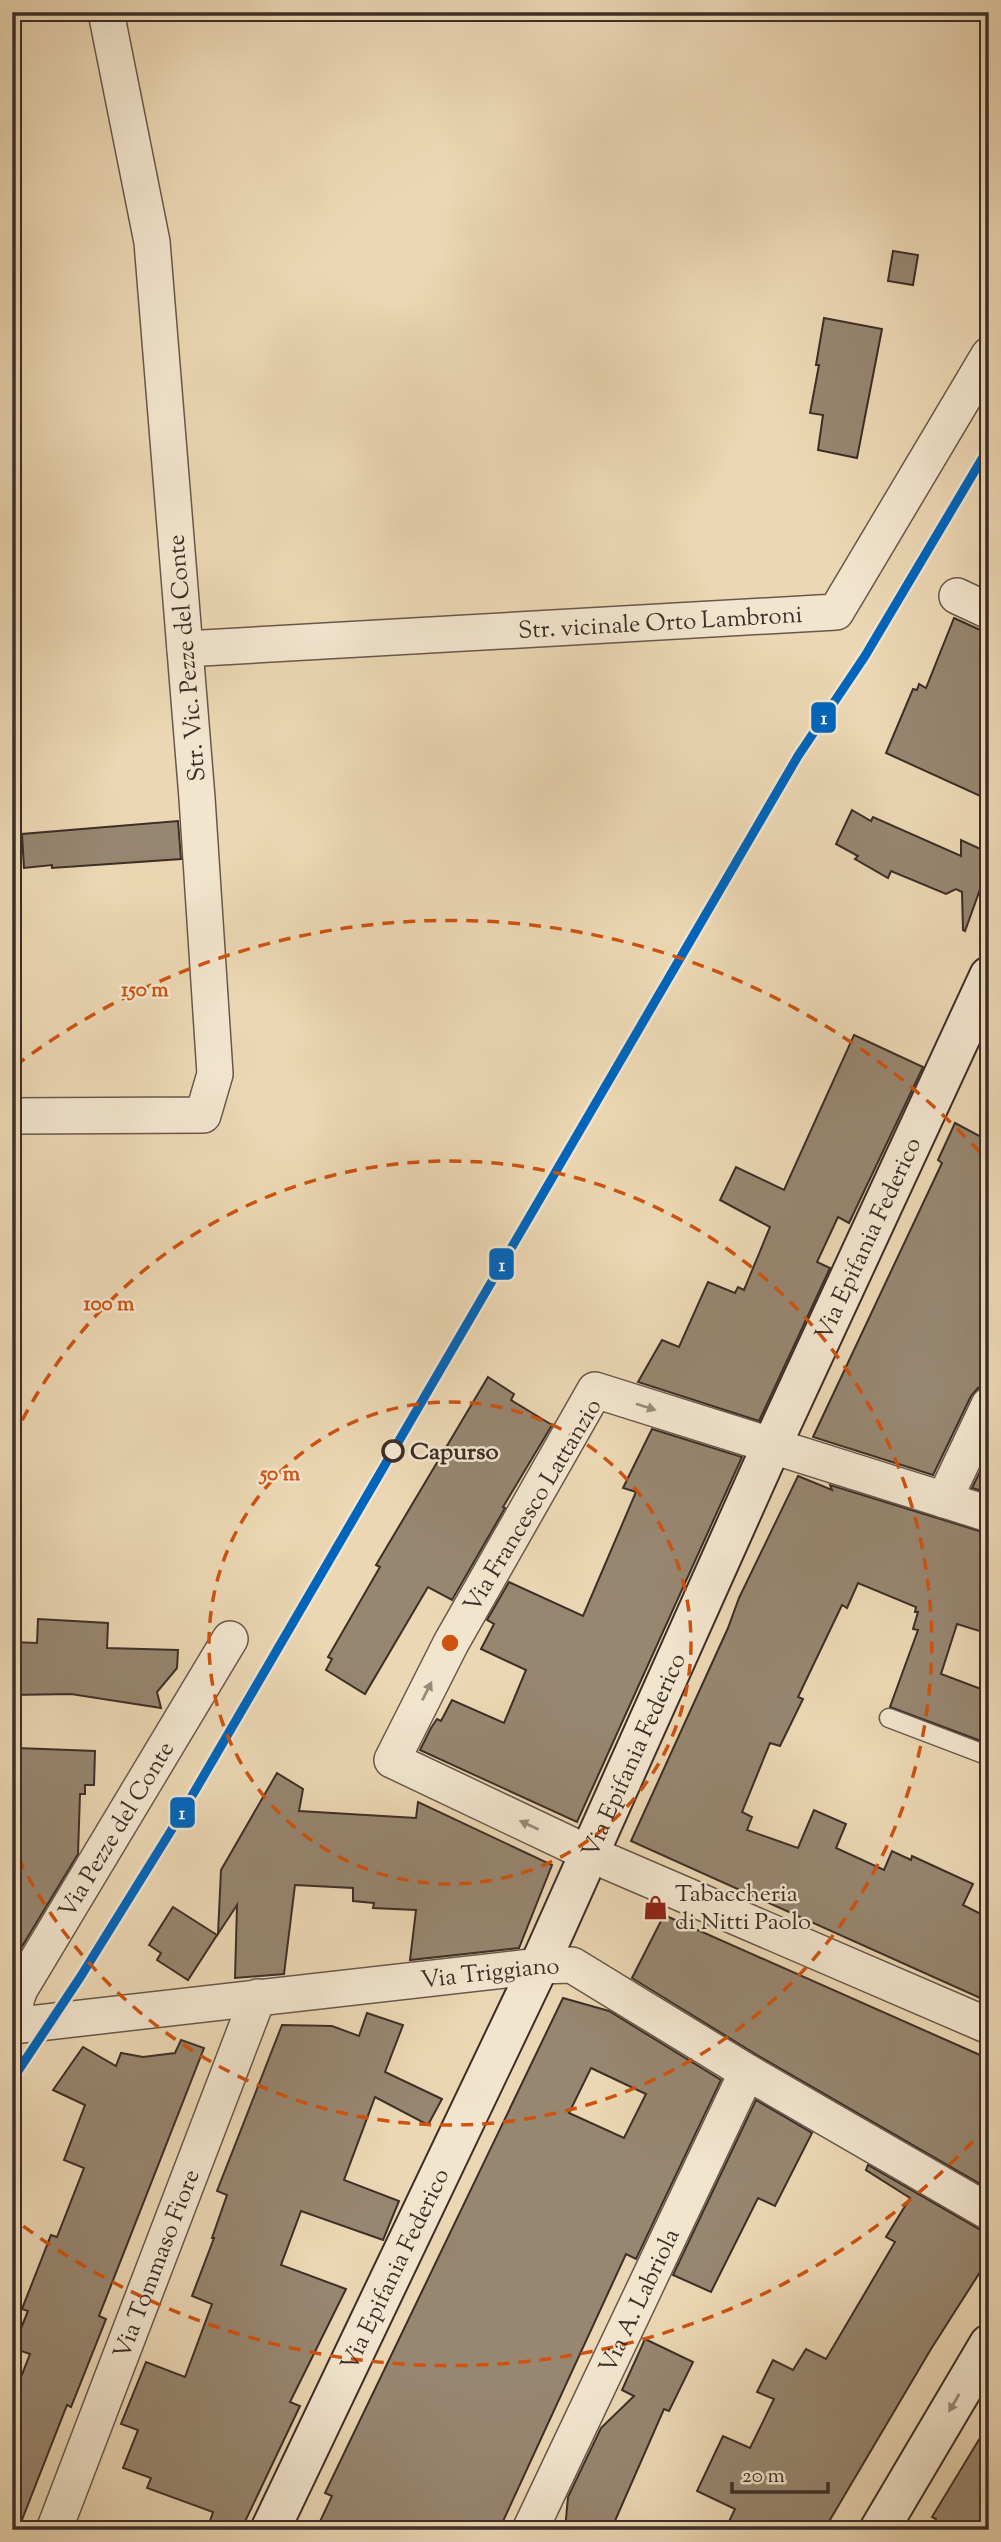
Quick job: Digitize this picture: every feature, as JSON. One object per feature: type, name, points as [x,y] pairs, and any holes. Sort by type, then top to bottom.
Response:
[{"type":"main road","name":"Via Epifania Federico","points":[[270,2530],[539,1966],[771,1447],[989,976]]},
{"type":"main road","points":[[880,2530],[989,2344]]},
{"type":"street","name":"Str. Vic. Pezze del Conte","points":[[12,1116],[204,1115],[215,1074],[185,649],[152,242],[106,12]]},
{"type":"street","name":"Str. vicinale Orto Lambroni","points":[[185,649],[836,612],[989,355]]},
{"type":"street","points":[[957,596],[989,611]]},
{"type":"street","name":"Via Francesco Lattanzio","points":[[771,1447],[595,1390],[451,1643],[392,1760],[590,1854],[989,2026]]},
{"type":"street","points":[[944,1500],[989,1405]]},
{"type":"street","points":[[771,1447],[989,1514]]},
{"type":"street","name":"Via Pezze del Conte","points":[[14,2026],[16,2000],[20,1989],[230,1639]]},
{"type":"street","name":"Via Triggiano","points":[[14,2026],[539,1966],[572,1965],[747,2072],[989,2212]]},
{"type":"street","name":"Via Tommaso Fiore","points":[[54,2530],[258,1997]]},
{"type":"street","name":"Via A. Labriola","points":[[530,2530],[747,2072]]},
{"type":"lane","points":[[888,1718],[989,1756]]},
{"type":"building","points":[[893,251],[918,255],[913,285],[888,281]]},
{"type":"building","points":[[824,318],[882,329],[857,458],[818,450],[823,415],[810,413]]},
{"type":"building","points":[[954,618],[989,634],[989,800],[886,753],[913,689],[917,690],[919,684],[926,688]]},
{"type":"building","points":[[852,810],[871,821],[873,817],[961,856],[961,840],[989,853],[989,888],[982,884],[965,931],[962,892],[956,889],[946,894],[891,871],[888,878],[855,859],[858,856],[836,844]]},
{"type":"building","points":[[178,821],[181,859],[24,868],[22,834]]},
{"type":"building","points":[[854,1035],[923,1067],[849,1223],[838,1217],[817,1262],[830,1268],[759,1421],[638,1382],[662,1340],[679,1347],[708,1282],[735,1293],[738,1287],[744,1290],[770,1227],[720,1200],[736,1167],[784,1190]]},
{"type":"building","points":[[955,1123],[989,1141],[989,1385],[978,1388],[971,1396],[933,1475],[813,1437],[942,1163],[938,1160]]},
{"type":"building","points":[[488,1377],[514,1394],[511,1400],[552,1425],[452,1600],[428,1587],[365,1694],[326,1670],[332,1659],[328,1657],[380,1567],[376,1565]]},
{"type":"building","points":[[652,1429],[742,1457],[577,1822],[420,1750],[431,1728],[437,1719],[441,1721],[452,1700],[504,1723],[526,1670],[481,1649],[494,1624],[487,1620],[509,1582],[583,1616],[636,1492],[623,1488]]},
{"type":"building","points":[[989,1453],[989,1493],[972,1488]]},
{"type":"building","points":[[798,1476],[832,1490],[830,1485],[989,1534],[989,1634],[957,1624],[941,1674],[989,1692],[989,1744],[890,1707],[918,1630],[913,1629],[918,1612],[915,1612],[916,1607],[858,1583],[847,1608],[842,1605],[798,1697],[803,1699],[780,1746],[770,1743],[742,1812],[752,1817],[747,1830],[798,1848],[814,1810],[846,1824],[836,1848],[884,1870],[892,1851],[911,1860],[912,1856],[973,1884],[963,1905],[989,1918],[989,2002],[631,1841],[728,1628],[739,1598]]},
{"type":"building","points":[[38,1619],[108,1623],[107,1648],[178,1650],[177,1668],[157,1692],[161,1708],[71,1694],[12,1695],[12,1642],[37,1643]]},
{"type":"building","points":[[17,1748],[95,1751],[94,1785],[85,1785],[85,1794],[80,1794],[78,1854],[12,1963],[12,1754],[17,1755]]},
{"type":"building","points":[[277,1773],[303,1789],[299,1811],[416,1818],[418,1802],[552,1865],[519,1948],[410,1960],[416,1910],[373,1908],[374,1903],[353,1901],[353,1888],[295,1885],[284,1974],[235,1978],[237,1905],[218,1934],[221,1870]]},
{"type":"building","points":[[173,1907],[217,1935],[188,1980],[157,1960],[161,1953],[149,1945]]},
{"type":"building","points":[[664,1915],[989,2059],[989,2189],[757,2055],[632,1978]]},
{"type":"building","points":[[563,1998],[609,2011],[721,2080],[636,2259],[626,2254],[499,2530],[316,2530],[332,2496],[325,2493]],"holes":[[[591,2068],[646,2094],[624,2138],[569,2113]]]},
{"type":"building","points":[[367,2013],[403,2025],[385,2072],[442,2099],[428,2125],[375,2097],[344,2180],[399,2201],[383,2240],[301,2211],[281,2265],[346,2289],[290,2402],[300,2406],[241,2530],[225,2530],[209,2524],[213,2512],[147,2488],[151,2478],[123,2468],[138,2430],[121,2424],[146,2362],[185,2377],[212,2304],[192,2296],[227,2195],[217,2191],[282,2025],[332,2026],[359,2036]]},
{"type":"building","points":[[181,2040],[204,2048],[99,2316],[106,2319],[71,2407],[67,2405],[18,2530],[12,2530],[12,2400],[30,2354],[13,2348],[28,2311],[22,2309],[51,2235],[57,2237],[84,2168],[64,2160],[85,2105],[53,2090],[83,2047],[116,2066],[121,2053],[143,2057],[175,2053]]},
{"type":"building","points":[[756,2100],[812,2133],[775,2206],[758,2198],[711,2292],[673,2275]]},
{"type":"building","points":[[868,2165],[979,2229],[989,2232],[989,2258],[931,2349],[824,2530],[725,2530],[735,2509],[697,2491],[723,2436],[750,2448],[774,2399],[757,2392],[773,2360],[793,2370],[806,2349],[826,2359],[895,2242],[886,2237],[910,2198],[866,2170]]},
{"type":"building","points":[[645,2339],[693,2362],[669,2411],[664,2409],[611,2530],[565,2530],[568,2497],[601,2428],[634,2396],[622,2390]]},
{"type":"building","points":[[989,2423],[989,2530],[930,2530],[936,2519],[932,2517]]},
{"type":"transit line","name":"1","points":[[12,2080],[81,1976],[182,1813],[798,756],[865,656],[989,447]]},
{"type":"place","name":"Capurso","points":[[393,1451]]},
{"type":"place","name":"Tabaccheria di Nitti Paolo","points":[[655,1907]]}]
